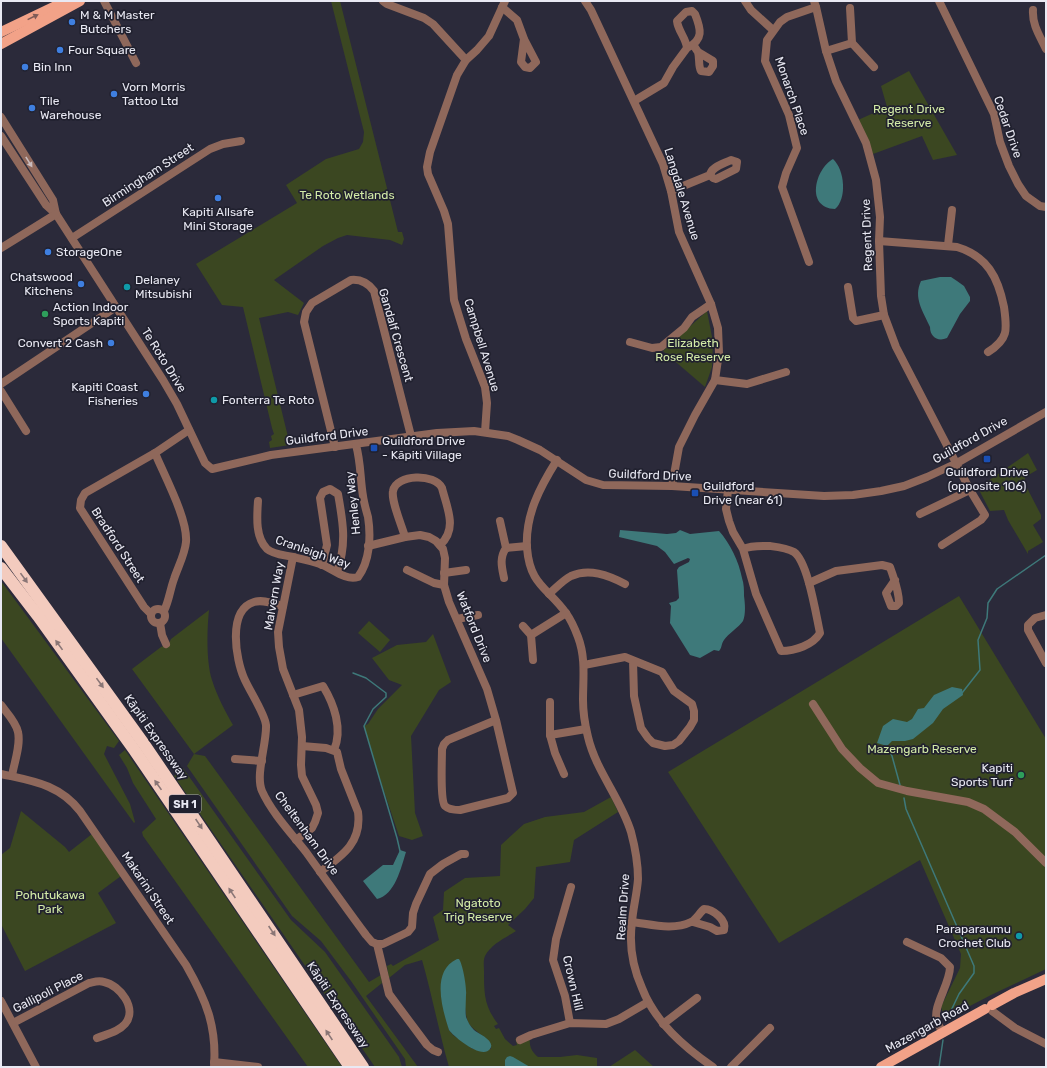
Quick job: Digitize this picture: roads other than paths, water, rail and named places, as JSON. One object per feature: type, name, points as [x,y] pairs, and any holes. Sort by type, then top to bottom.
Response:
[{"type":"highway","name":"Kāpiti Expressway","points":[[1,546],[148,750],[363,1067]]},
{"type":"highway","name":"Kāpiti Expressway","points":[[1,568],[38,616],[139,758],[350,1067]]},
{"type":"main road","points":[[1,32],[66,1]]},
{"type":"main road","points":[[1,44],[80,1]]},
{"type":"main road","name":"Mazengarb Road","points":[[881,1067],[942,1032],[990,1008],[1014,993],[1046,979]]},
{"type":"street","points":[[104,1],[136,63]]},
{"type":"street","points":[[383,1],[387,4],[424,18],[433,24],[466,60]]},
{"type":"street","name":"Langdale Avenue","points":[[585,1],[591,10],[660,157],[671,191],[679,232],[711,304],[718,328],[719,353],[715,380],[694,415],[679,447],[672,486]]},
{"type":"street","points":[[745,1],[751,10],[773,30]]},
{"type":"street","name":"Cedar Drive","points":[[939,1],[994,114],[1000,142],[1018,184],[1026,196],[1040,206],[1046,207]]},
{"type":"street","points":[[504,4],[517,20],[524,39]]},
{"type":"street","name":"Campbell Avenue","points":[[485,432],[485,387],[466,339],[454,300],[448,224],[427,168],[430,152],[457,75],[466,60],[489,36],[504,4]]},
{"type":"street","name":"Monarch Place","points":[[809,262],[782,187],[786,173],[797,148],[789,115],[765,61],[768,40],[773,30],[780,22],[787,17],[815,4]]},
{"type":"street","name":"Regent Drive","points":[[815,4],[826,50],[836,81],[866,143],[876,180],[880,217],[879,241],[881,296],[884,315],[896,347],[970,490],[985,515],[981,520],[942,545]]},
{"type":"street","points":[[850,8],[852,43],[874,68]]},
{"type":"street","points":[[1033,10],[1032,18],[1046,49]]},
{"type":"street","points":[[826,50],[852,43]]},
{"type":"street","points":[[634,101],[664,83],[673,67],[693,49]]},
{"type":"street","name":"Te Roto Drive","points":[[1,117],[53,200],[56,214]]},
{"type":"street","name":"Te Roto Drive","points":[[1,136],[46,205],[56,214],[72,238],[163,380],[190,430],[205,463]]},
{"type":"street","name":"Birmingham Street","points":[[72,238],[210,149],[223,144],[241,141]]},
{"type":"street","points":[[10,149],[17,143]]},
{"type":"street","points":[[671,191],[710,175]]},
{"type":"street","points":[[948,245],[952,210]]},
{"type":"street","points":[[1,248],[56,214]]},
{"type":"street","points":[[879,241],[948,245],[964,249],[977,256],[988,266],[995,276],[1001,291],[1007,325],[1004,338],[998,346],[988,352]]},
{"type":"street","name":"Gandalf Crescent","points":[[335,447],[304,322],[306,312],[312,303],[351,280],[366,283],[374,290],[411,436]]},
{"type":"street","points":[[848,287],[853,318],[856,322],[884,315]]},
{"type":"street","points":[[630,342],[652,348],[661,347],[684,328],[692,317],[711,304]]},
{"type":"street","points":[[1,384],[116,307]]},
{"type":"street","points":[[715,380],[747,384],[786,372]]},
{"type":"street","points":[[1,391],[26,431]]},
{"type":"street","name":"Guildford Drive","points":[[205,463],[210,468],[217,469],[272,455],[463,430],[508,436],[540,450],[586,480],[603,485],[672,486],[824,496],[853,495],[904,486],[927,477],[957,463],[1046,412]]},
{"type":"street","name":"Bradford Street","points":[[166,644],[162,635],[160,624],[152,621],[151,614],[144,607],[80,508],[81,500],[85,493],[155,453],[190,430]]},
{"type":"street","name":"Henley Way","points":[[354,578],[358,577],[360,574],[368,546],[368,519],[363,498],[361,468],[356,445]]},
{"type":"street","points":[[155,453],[183,518],[186,534],[185,547],[164,611],[165,618],[160,624]]},
{"type":"street","name":"Realm Drive","points":[[557,460],[534,501],[528,528],[527,546],[529,562],[534,576],[540,585],[566,613],[579,639],[584,665],[583,701],[586,728],[593,755],[626,818],[635,848],[638,878],[631,938],[632,957],[641,987],[648,1002],[663,1024],[677,1038],[713,1067]]},
{"type":"street","points":[[368,546],[405,536],[420,535],[429,537],[440,545],[447,538],[450,531],[451,521],[440,484],[431,479],[416,478],[401,481],[394,487],[394,499],[405,536]]},
{"type":"street","points":[[322,565],[327,545],[320,498],[323,492],[330,489],[338,494],[344,526],[343,546],[337,572]]},
{"type":"street","points":[[728,490],[726,509],[729,521],[733,532],[743,549],[756,594],[781,651],[793,651],[816,639],[820,633],[809,583],[802,563],[795,553],[781,547],[751,546],[743,549]]},
{"type":"street","points":[[920,514],[970,490]]},
{"type":"street","name":"Cranleigh Way","points":[[258,501],[257,518],[259,536],[266,548],[275,553],[322,565],[354,578]]},
{"type":"street","points":[[500,520],[506,548],[502,558],[504,578]]},
{"type":"street","name":"Watford Drive","points":[[440,545],[444,554],[444,585],[486,689],[496,720],[512,793],[508,798],[460,810],[449,808],[443,803],[442,793],[443,746],[448,740],[496,720]]},
{"type":"street","points":[[506,548],[527,546]]},
{"type":"street","name":"Malvern Way","points":[[293,557],[278,632],[279,647],[283,669],[299,710],[302,732],[302,776],[316,805],[318,813],[312,828],[296,840]]},
{"type":"street","points":[[809,583],[836,571],[882,565],[890,567],[895,580]]},
{"type":"street","points":[[407,570],[434,583],[444,585]]},
{"type":"street","points":[[444,573],[466,570]]},
{"type":"street","points":[[549,594],[564,581],[572,576],[582,573],[603,574],[625,584]]},
{"type":"street","name":"Cheltenham Drive","points":[[283,606],[264,601],[252,602],[242,610],[237,624],[236,646],[244,677],[266,724],[261,773],[261,789],[271,807],[366,935],[370,940],[377,944]]},
{"type":"street","points":[[151,614],[156,609],[164,611]]},
{"type":"street","points":[[531,635],[566,613]]},
{"type":"street","points":[[457,619],[478,615]]},
{"type":"street","points":[[1046,615],[1035,618],[1028,625],[1028,630],[1046,663]]},
{"type":"street","points":[[522,626],[531,635],[533,660]]},
{"type":"street","points":[[584,665],[625,657],[662,672],[674,691],[692,704],[694,711],[693,723],[679,741],[673,745],[665,746],[653,743],[642,728],[634,696],[634,661]]},
{"type":"street","points":[[293,695],[323,686],[334,708],[337,741],[334,750]]},
{"type":"street","points":[[550,702],[550,735],[555,753],[564,774]]},
{"type":"street","points":[[813,704],[842,749],[860,768],[878,782],[907,791],[968,802],[984,809],[1015,832],[1046,862]]},
{"type":"street","points":[[1,705],[18,732],[18,744],[12,776]]},
{"type":"street","points":[[550,735],[586,728]]},
{"type":"street","points":[[302,746],[326,748],[337,752],[341,769],[355,805],[358,818],[357,831],[350,847],[340,858],[320,872]]},
{"type":"street","points":[[235,759],[262,761]]},
{"type":"street","name":"Makarini Street","points":[[1,774],[40,782],[69,799],[80,811],[186,965],[195,982],[204,1000],[212,1024],[214,1040],[214,1065]]},
{"type":"street","points":[[438,1052],[430,1048],[390,994],[377,944],[387,943],[410,930],[412,926],[413,913],[421,891],[430,874],[443,864],[461,854],[465,854]]},
{"type":"street","name":"Crown Hill","points":[[570,1023],[565,996],[553,960],[556,939],[571,887]]},
{"type":"street","points":[[632,922],[666,927],[680,926],[693,922]]},
{"type":"street","points":[[907,942],[941,958],[950,967],[950,975],[936,1014],[936,1021],[942,1032]]},
{"type":"street","name":"Gallipoli Place","points":[[13,1023],[89,983],[103,981],[111,984],[119,990],[128,1004],[129,1014],[128,1021],[124,1026],[97,1038]]},
{"type":"street","points":[[663,1024],[697,998]]},
{"type":"street","points":[[1,1001],[36,1067]]},
{"type":"street","points":[[520,1040],[570,1023],[606,1024],[619,1019],[648,1002]]},
{"type":"street","points":[[990,1008],[1015,1028],[1046,1044]]},
{"type":"street","points":[[731,1067],[770,1028]]},
{"type":"street","points":[[214,1065],[258,1067]]},
{"type":"waterway","points":[[962,693],[980,670],[978,640],[987,618],[988,603],[997,589],[1046,555]]},
{"type":"waterway","points":[[353,673],[366,678],[386,693],[386,697],[373,709],[364,726],[400,851]]},
{"type":"waterway","points":[[887,746],[892,756],[900,785]]},
{"type":"waterway","points":[[904,798],[906,809],[974,966],[974,973],[959,994],[947,1019]]},
{"type":"waterway","points":[[939,1067],[943,1040]]},
{"type":"place","name":"M & M Master Butchers","points":[[72,22]]},
{"type":"place","name":"Four Square","points":[[60,50]]},
{"type":"place","name":"Bin Inn","points":[[25,67]]},
{"type":"place","name":"Vorn Morris Tattoo Ltd","points":[[114,94]]},
{"type":"place","name":"Tile Warehouse","points":[[32,108]]},
{"type":"place","name":"Kapiti Allsafe Mini Storage","points":[[218,198]]},
{"type":"place","name":"StorageOne","points":[[48,252]]},
{"type":"place","name":"Chatswood Kitchens","points":[[81,284]]},
{"type":"place","name":"Delaney Mitsubishi","points":[[127,287]]},
{"type":"place","name":"Action Indoor Sports Kapiti","points":[[45,314]]},
{"type":"place","name":"Convert 2 Cash","points":[[111,343]]},
{"type":"place","name":"Kapiti Coast Fisheries","points":[[146,394]]},
{"type":"place","name":"Fonterra Te Roto","points":[[214,400]]},
{"type":"place","name":"Guildford Drive - Kāpiti Village","points":[[374,448]]},
{"type":"place","name":"Guildford Drive (opposite 106)","points":[[987,459]]},
{"type":"place","name":"Guildford Drive (near 61)","points":[[695,493]]},
{"type":"place","name":"Kapiti Sports Turf","points":[[1021,775]]},
{"type":"place","name":"Paraparaumu Crochet Club","points":[[1019,936]]},
{"type":"park label","name":"Regent Drive Reserve","points":[[909,116]]},
{"type":"park label","name":"Te Roto Wetlands","points":[[347,195]]},
{"type":"park label","name":"Elizabeth Rose Reserve","points":[[693,350]]},
{"type":"park label","name":"Mazengarb Reserve","points":[[922,749]]},
{"type":"park label","name":"Pohutukawa Park","points":[[50,902]]},
{"type":"park label","name":"Ngatoto Trig Reserve","points":[[478,910]]}]
